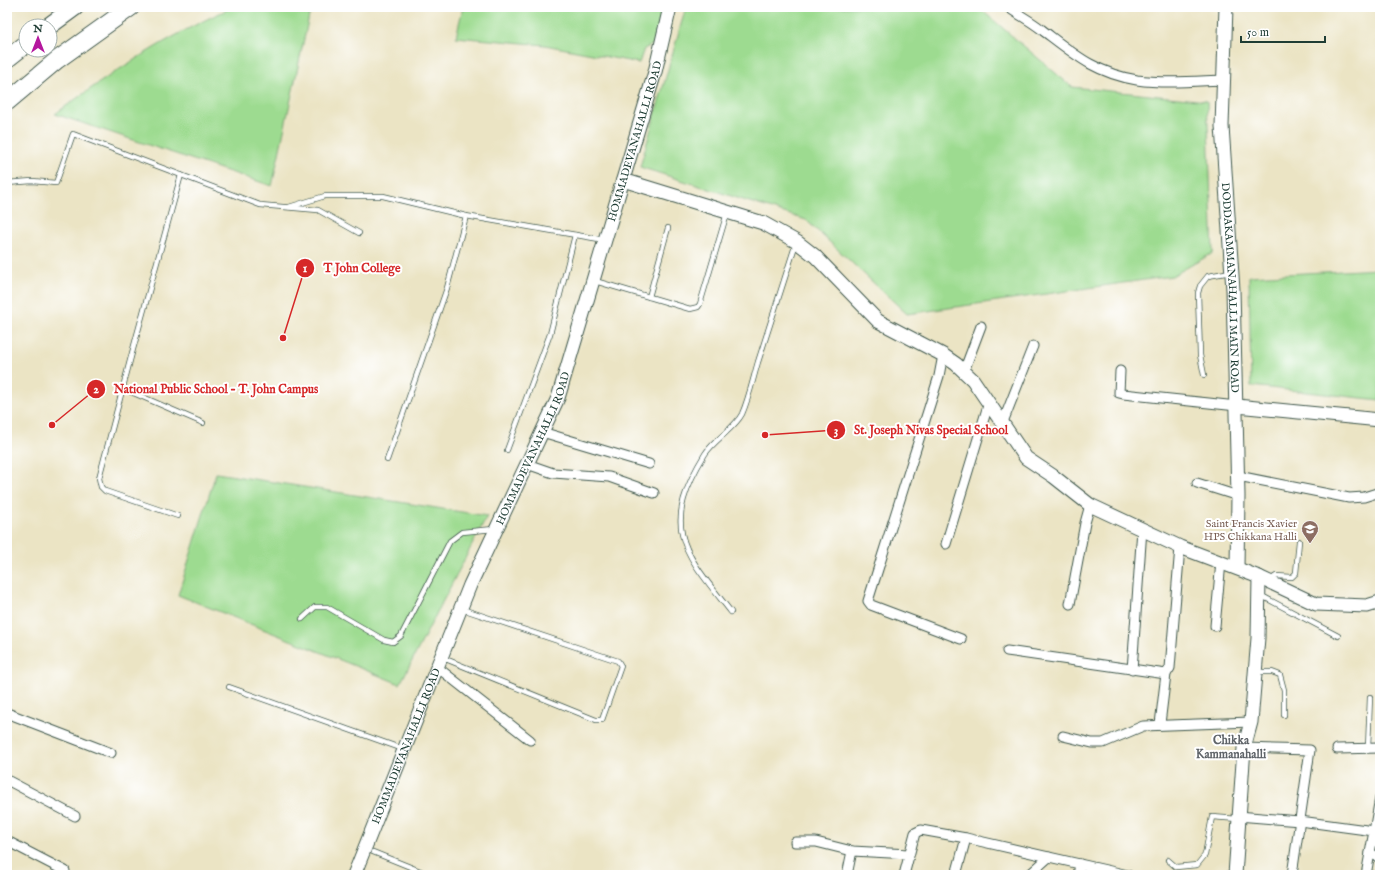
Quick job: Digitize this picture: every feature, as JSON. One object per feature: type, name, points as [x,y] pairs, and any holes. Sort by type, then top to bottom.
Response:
[{"type":"highway","points":[[58,20],[76,7]]},
{"type":"highway","points":[[7,102],[62,56],[131,7]]},
{"type":"highway","points":[[7,59],[18,50]]},
{"type":"street","name":"HOMMADEVANAHALLI ROAD","points":[[354,875],[461,609],[558,398],[655,72],[670,7]]},
{"type":"street","points":[[1008,7],[1043,30],[1082,61],[1100,69],[1130,78],[1147,81],[1223,80]]},
{"type":"street","name":"DODDAKAMMANAHALLI MAIN ROAD","points":[[1226,7],[1222,126],[1232,272],[1237,406],[1237,568]]},
{"type":"street","points":[[623,180],[763,222],[797,242],[816,256],[878,321],[943,355],[964,371],[973,380],[989,402],[1026,458],[1053,476],[1090,505],[1180,547],[1264,579],[1316,604],[1367,606],[1380,602]]},
{"type":"street","points":[[964,371],[981,326]]},
{"type":"street","points":[[1003,422],[1033,346]]},
{"type":"street","points":[[943,355],[938,381],[868,601],[871,605],[961,640]]},
{"type":"street","points":[[1120,371],[1119,393],[1123,394],[1380,420]]},
{"type":"street","points":[[946,544],[989,402]]},
{"type":"street","points":[[542,432],[650,464]]},
{"type":"street","points":[[527,464],[553,473],[609,477],[654,493]]},
{"type":"street","points":[[1238,476],[1348,498],[1364,497],[1380,492]]},
{"type":"street","points":[[1197,483],[1238,496]]},
{"type":"street","points":[[1070,604],[1085,523],[1090,505]]},
{"type":"street","points":[[1132,670],[1142,529]]},
{"type":"street","points":[[1160,724],[1166,674],[1170,668],[1180,547]]},
{"type":"street","points":[[1214,626],[1221,562]]},
{"type":"street","points":[[1234,875],[1244,748],[1251,722],[1258,638],[1259,595],[1264,579]]},
{"type":"street","points":[[1007,651],[1166,674]]},
{"type":"street","points":[[439,662],[530,740]]},
{"type":"street","points":[[7,713],[111,753]]},
{"type":"street","points":[[1063,736],[1103,743],[1143,726],[1160,724],[1251,722]]},
{"type":"street","points":[[1244,748],[1310,750],[1292,875]]},
{"type":"street","points":[[1337,749],[1380,748]]},
{"type":"street","points":[[7,780],[75,816]]},
{"type":"street","points":[[1366,875],[1380,798]]},
{"type":"street","points":[[1238,818],[1300,821],[1374,831]]},
{"type":"street","points":[[904,875],[917,831],[966,838],[1128,875]]},
{"type":"street","points":[[956,875],[966,838]]},
{"type":"street","points":[[7,841],[65,870]]},
{"type":"street","points":[[795,842],[816,842],[852,851],[909,854]]},
{"type":"street","points":[[847,875],[852,851]]},
{"type":"street","points":[[1370,853],[1380,858]]},
{"type":"street","points":[[1029,875],[1050,857]]},
{"type":"street","points":[[1078,875],[1080,864]]},
{"type":"lane","points":[[7,183],[32,181],[56,183],[73,134],[260,205],[318,210],[359,233]]},
{"type":"lane","points":[[178,516],[105,491],[99,484],[99,478],[122,388],[182,175]]},
{"type":"lane","points":[[289,207],[325,196],[383,196],[466,216],[605,240]]},
{"type":"lane","points":[[593,281],[690,309],[698,307],[727,212]]},
{"type":"lane","points":[[387,460],[447,288],[466,216]]},
{"type":"lane","points":[[649,297],[668,228]]},
{"type":"lane","points":[[507,450],[550,334],[574,235]]},
{"type":"lane","points":[[731,612],[694,565],[686,550],[681,536],[680,522],[682,506],[686,493],[706,454],[741,415],[797,242]]},
{"type":"lane","points":[[1204,376],[1200,355],[1198,293],[1200,286],[1208,276],[1232,272]]},
{"type":"lane","points":[[122,388],[203,423]]},
{"type":"lane","points":[[302,619],[316,607],[327,606],[384,640],[393,642],[401,636],[450,540],[462,532],[497,529]]},
{"type":"lane","points":[[1264,579],[1276,576],[1292,577],[1296,573],[1299,541]]},
{"type":"lane","points":[[1259,595],[1338,636]]},
{"type":"lane","points":[[439,662],[596,720],[602,720],[621,666],[618,661],[461,609]]},
{"type":"lane","points":[[1255,672],[1272,672],[1280,675],[1284,690],[1284,715]]},
{"type":"lane","points":[[229,687],[404,750]]},
{"type":"lane","points":[[1368,748],[1370,697]]},
{"type":"lane","points":[[1168,860],[1176,867],[1197,866],[1205,855],[1212,817],[1238,818]]},
{"type":"lane","points":[[373,852],[430,875]]},
{"type":"green space","points":[[233,7],[311,7],[272,186],[55,114],[97,84],[163,42]]},
{"type":"green space","points":[[463,7],[666,7],[658,42],[644,49],[639,63],[545,45],[456,37]]},
{"type":"green space","points":[[686,7],[978,7],[1072,87],[1207,101],[1213,253],[1172,276],[907,314],[806,220],[640,167]]},
{"type":"green space","points":[[1380,269],[1380,400],[1251,386],[1249,276]]},
{"type":"green space","points":[[216,473],[487,516],[400,684],[178,595]]},
{"type":"place","name":"T John College","points":[[283,338]]},
{"type":"place","name":"National Public School - T. John Campus","points":[[52,425]]},
{"type":"place","name":"St. Joseph Nivas Special School","points":[[765,435]]},
{"type":"place","name":"Saint Francis Xavier HPS Chikkana Halli","points":[[1310,544]]},
{"type":"district","name":"Chikka Kammanahalli","points":[[1231,747]]}]
